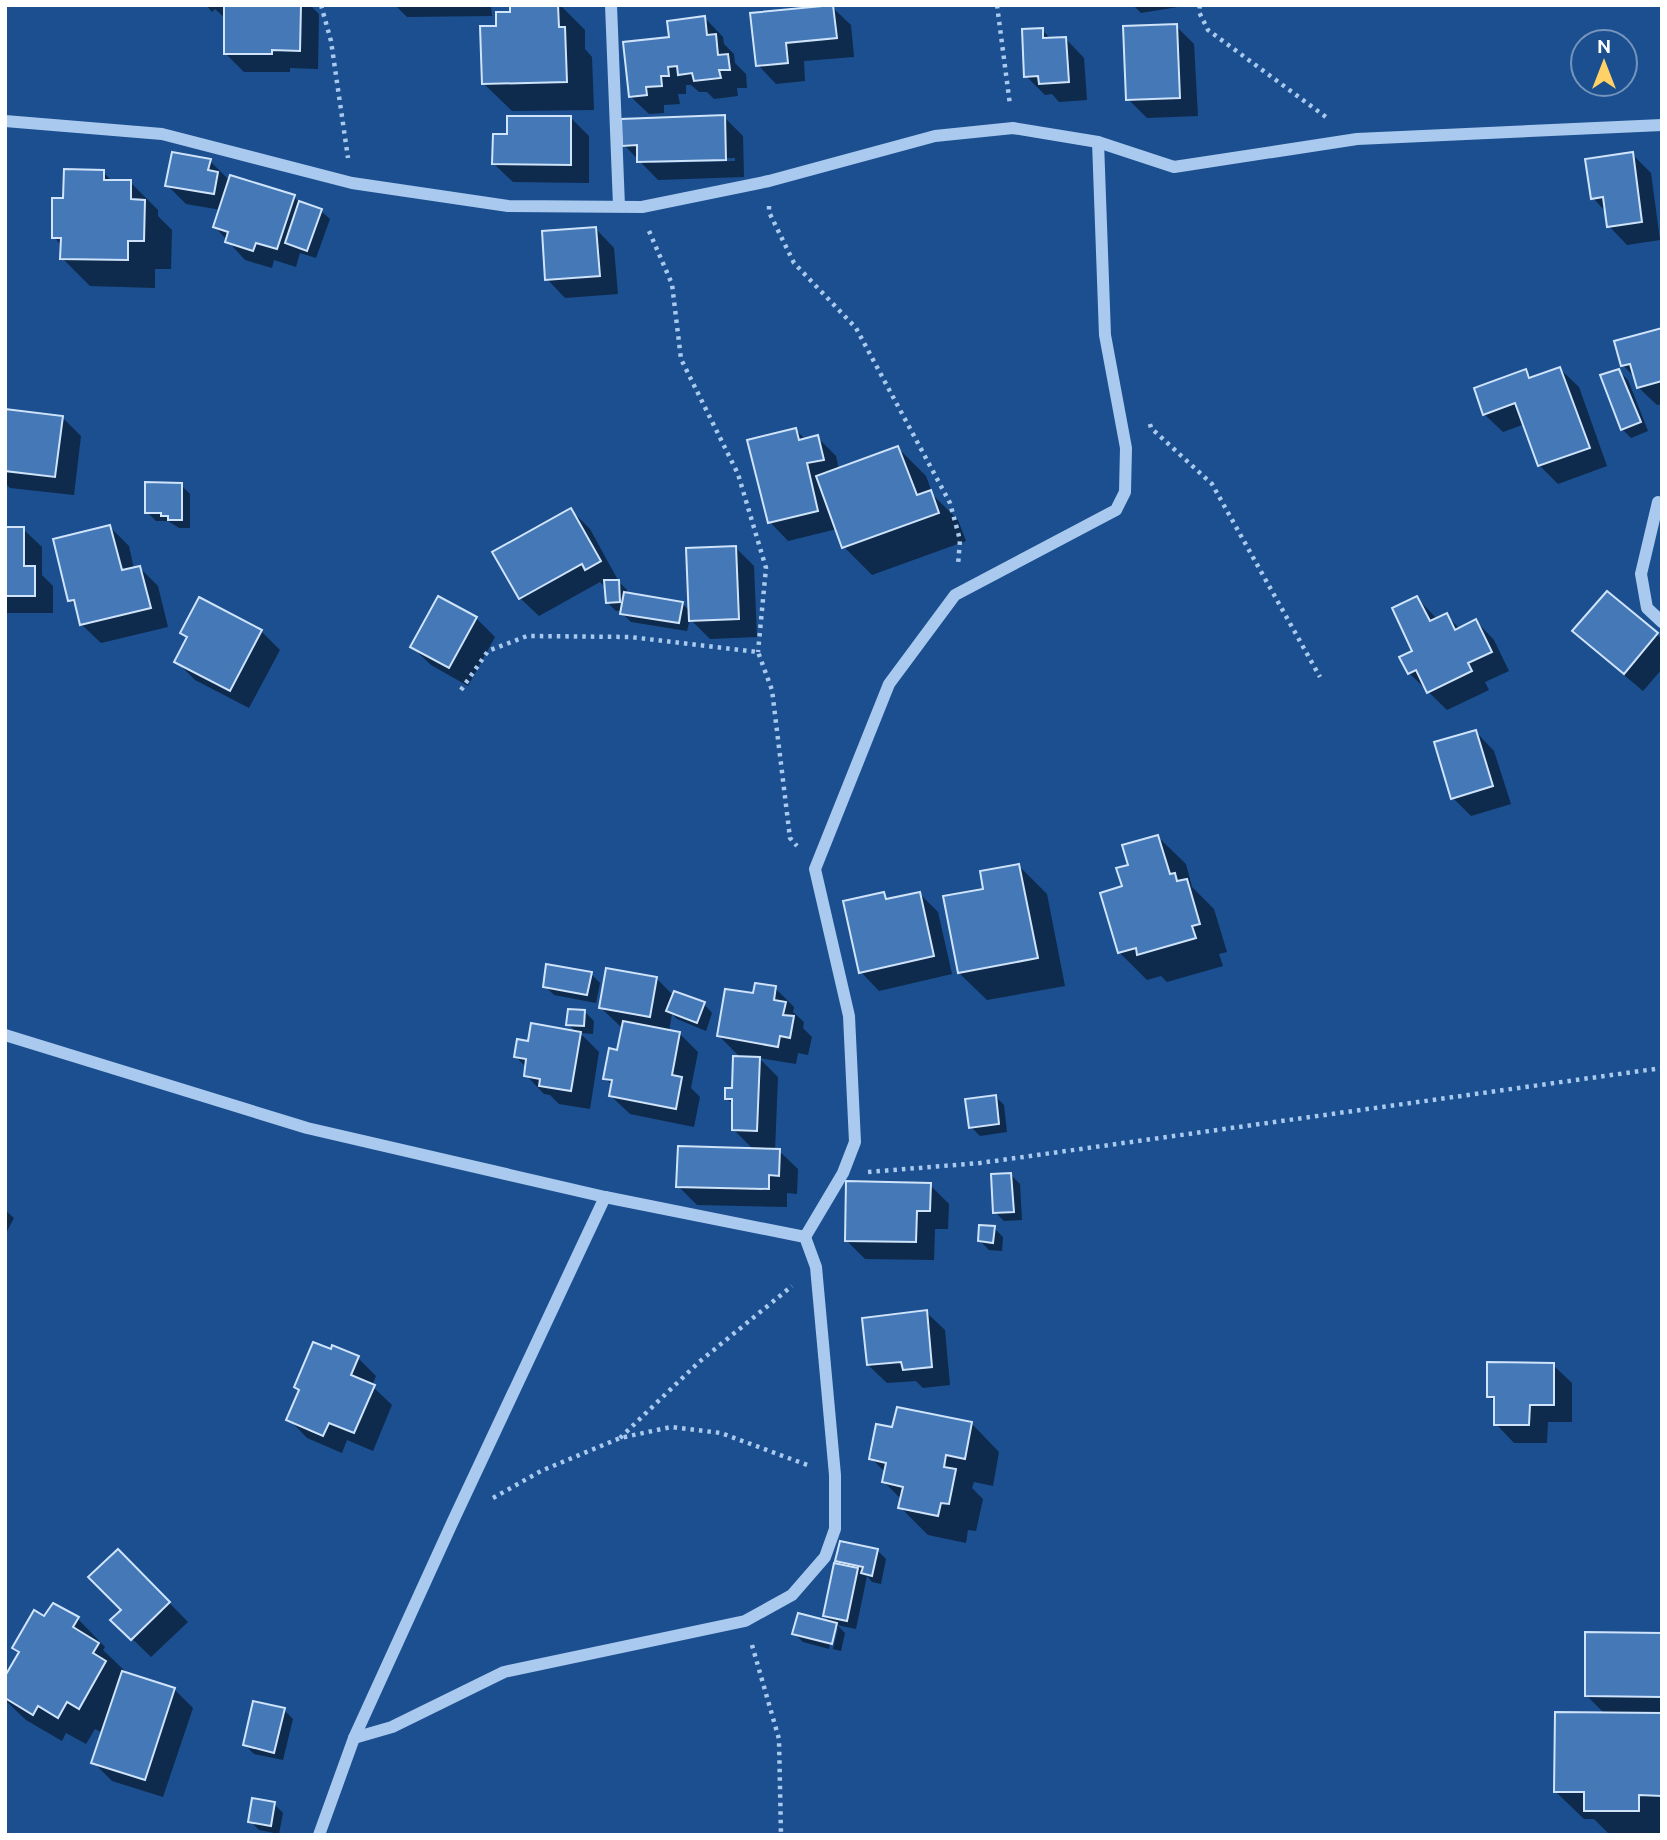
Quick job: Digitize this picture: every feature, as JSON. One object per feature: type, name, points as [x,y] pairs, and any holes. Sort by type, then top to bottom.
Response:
[{"type":"street","points":[[611,5],[619,206]]},
{"type":"street","points":[[5,121],[162,134],[352,183],[508,206],[642,207],[769,181],[935,136],[1013,128],[1098,142],[1174,167],[1357,139],[1662,125]]},
{"type":"street","points":[[805,1237],[843,1173],[855,1142],[849,1016],[815,869],[889,684],[955,595],[1116,510],[1125,492],[1126,447],[1105,335],[1098,142]]},
{"type":"street","points":[[1658,502],[1641,574],[1647,608],[1662,622]]},
{"type":"street","points":[[5,1035],[307,1128],[605,1197],[805,1237]]},
{"type":"street","points":[[319,1835],[354,1738],[605,1197]]},
{"type":"street","points":[[354,1738],[392,1727],[504,1672],[745,1621],[792,1595],[825,1557],[835,1529],[835,1475],[816,1267],[805,1237]]},
{"type":"path","points":[[321,5],[331,41],[352,183]]},
{"type":"path","points":[[997,5],[1013,128]]},
{"type":"path","points":[[1200,5],[1199,12],[1208,30],[1357,139]]},
{"type":"path","points":[[769,181],[769,212],[794,264],[856,328],[950,503],[960,541],[955,595]]},
{"type":"path","points":[[642,207],[652,241],[672,284],[681,359],[738,474],[766,568],[758,652],[772,690],[790,838],[815,869]]},
{"type":"path","points":[[1147,416],[1151,428],[1212,484],[1320,677]]},
{"type":"path","points":[[461,690],[488,651],[527,636],[630,636],[758,652]]},
{"type":"path","points":[[843,1173],[980,1163],[1662,1068]]},
{"type":"path","points":[[620,1438],[698,1362],[816,1267]]},
{"type":"path","points":[[453,1521],[541,1471],[620,1438],[671,1427],[720,1433],[835,1475]]},
{"type":"path","points":[[745,1621],[779,1739],[781,1835]]},
{"type":"building","points":[[224,5],[301,5],[300,51],[272,50],[272,54],[224,54]]},
{"type":"building","points":[[510,5],[558,5],[559,27],[565,27],[567,82],[482,84],[480,26],[496,26],[496,12],[510,12]]},
{"type":"building","points":[[833,5],[837,38],[786,43],[788,63],[756,66],[750,13]]},
{"type":"building","points":[[705,16],[707,35],[716,34],[718,55],[728,54],[730,70],[719,70],[721,78],[694,81],[692,73],[678,75],[677,66],[668,67],[669,76],[661,76],[662,86],[646,87],[647,95],[629,97],[623,42],[669,37],[667,21]]},
{"type":"building","points":[[1177,24],[1180,98],[1126,100],[1123,26]]},
{"type":"building","points":[[1043,28],[1043,38],[1066,37],[1069,82],[1039,84],[1038,76],[1024,77],[1022,29]]},
{"type":"building","points":[[725,115],[726,160],[637,162],[637,145],[622,146],[621,119]]},
{"type":"building","points":[[507,116],[571,116],[571,165],[492,164],[493,134],[507,134]]},
{"type":"building","points":[[172,152],[211,159],[208,170],[218,172],[214,194],[165,186]]},
{"type":"building","points":[[1633,152],[1642,222],[1607,227],[1603,197],[1591,199],[1585,159]]},
{"type":"building","points":[[64,169],[104,170],[104,180],[131,180],[131,199],[145,200],[144,241],[128,241],[128,260],[60,259],[61,238],[52,238],[52,198],[63,198]]},
{"type":"building","points":[[230,175],[295,195],[277,249],[256,243],[253,251],[225,242],[228,232],[213,227]]},
{"type":"building","points":[[299,201],[322,209],[307,251],[285,243]]},
{"type":"building","points":[[596,227],[600,276],[545,280],[542,231]]},
{"type":"building","points":[[1662,328],[1662,381],[1637,388],[1630,364],[1621,366],[1614,341]]},
{"type":"building","points":[[1560,367],[1590,448],[1538,466],[1515,403],[1483,415],[1474,388],[1526,369],[1529,378]]},
{"type":"building","points":[[1619,369],[1641,422],[1621,430],[1600,375]]},
{"type":"building","points":[[5,409],[63,416],[55,477],[5,471]]},
{"type":"building","points":[[796,428],[799,440],[818,435],[824,460],[807,463],[818,511],[768,523],[747,440]]},
{"type":"building","points":[[898,446],[917,495],[931,490],[939,513],[842,548],[816,476]]},
{"type":"building","points":[[145,482],[182,483],[182,520],[168,520],[168,516],[161,516],[161,513],[145,513]]},
{"type":"building","points":[[571,508],[601,561],[585,570],[582,564],[519,599],[492,552]]},
{"type":"building","points":[[110,525],[122,570],[140,566],[151,608],[80,625],[74,600],[68,601],[53,539]]},
{"type":"building","points":[[5,527],[24,527],[24,566],[35,566],[35,596],[5,596]]},
{"type":"building","points":[[736,546],[739,619],[689,621],[686,548]]},
{"type":"building","points":[[604,580],[619,580],[620,602],[606,603]]},
{"type":"building","points":[[1607,591],[1658,633],[1624,674],[1572,631]]},
{"type":"building","points":[[624,592],[683,602],[679,623],[620,614]]},
{"type":"building","points":[[438,596],[477,617],[449,668],[410,647]]},
{"type":"building","points":[[1417,596],[1430,621],[1447,613],[1455,630],[1476,619],[1492,652],[1468,663],[1472,671],[1427,693],[1416,670],[1408,674],[1399,657],[1412,651],[1392,608]]},
{"type":"building","points":[[199,597],[262,630],[230,691],[174,662],[187,637],[180,633]]},
{"type":"building","points":[[1476,730],[1493,786],[1451,799],[1434,742]]},
{"type":"building","points":[[1158,835],[1170,874],[1175,873],[1177,881],[1187,879],[1200,924],[1192,926],[1196,938],[1137,955],[1136,948],[1118,953],[1100,893],[1122,886],[1116,868],[1128,865],[1122,845]]},
{"type":"building","points":[[1019,864],[1038,958],[958,973],[943,896],[983,889],[980,871]]},
{"type":"building","points":[[884,892],[886,899],[920,892],[934,956],[859,973],[843,901]]},
{"type":"building","points":[[546,964],[592,972],[587,995],[543,987]]},
{"type":"building","points":[[606,968],[657,977],[650,1017],[599,1008]]},
{"type":"building","points":[[755,983],[776,986],[774,1000],[786,1002],[783,1015],[794,1016],[790,1038],[780,1036],[778,1047],[717,1036],[725,989],[753,993]]},
{"type":"building","points":[[674,991],[705,1002],[697,1023],[666,1011]]},
{"type":"building","points":[[568,1009],[585,1010],[584,1026],[566,1025]]},
{"type":"building","points":[[623,1021],[680,1032],[672,1075],[682,1077],[676,1109],[609,1096],[612,1080],[603,1079],[609,1048],[617,1050]]},
{"type":"building","points":[[531,1023],[581,1032],[571,1091],[539,1086],[540,1079],[524,1076],[526,1059],[514,1057],[517,1039],[528,1041]]},
{"type":"building","points":[[733,1056],[760,1057],[757,1131],[732,1130],[732,1099],[725,1099],[725,1088],[732,1088]]},
{"type":"building","points":[[996,1095],[999,1124],[969,1128],[965,1099]]},
{"type":"building","points":[[678,1146],[780,1149],[779,1176],[769,1175],[769,1189],[676,1187]]},
{"type":"building","points":[[1011,1173],[1014,1212],[993,1213],[991,1174]]},
{"type":"building","points":[[846,1181],[931,1183],[930,1211],[917,1211],[916,1242],[845,1241]]},
{"type":"building","points":[[979,1225],[995,1226],[993,1243],[978,1241]]},
{"type":"building","points":[[927,1310],[932,1367],[903,1370],[901,1362],[867,1365],[862,1318]]},
{"type":"building","points":[[313,1342],[331,1349],[332,1345],[359,1356],[351,1375],[375,1385],[354,1433],[329,1423],[323,1436],[286,1420],[299,1390],[294,1387]]},
{"type":"building","points":[[1487,1362],[1554,1363],[1554,1405],[1530,1405],[1529,1425],[1494,1425],[1494,1397],[1487,1397]]},
{"type":"building","points":[[897,1407],[972,1422],[965,1459],[946,1455],[944,1467],[956,1469],[949,1504],[941,1503],[938,1516],[898,1508],[903,1487],[882,1482],[886,1463],[869,1459],[876,1424],[892,1427]]},
{"type":"building","points":[[840,1541],[878,1549],[872,1576],[861,1573],[863,1567],[835,1561]]},
{"type":"building","points":[[118,1549],[170,1602],[131,1640],[110,1620],[121,1610],[88,1577]]},
{"type":"building","points":[[834,1563],[858,1568],[847,1621],[823,1616]]},
{"type":"building","points":[[53,1603],[79,1617],[73,1627],[99,1643],[93,1653],[106,1661],[79,1709],[67,1702],[58,1718],[38,1706],[33,1715],[5,1698],[5,1676],[19,1652],[12,1648],[34,1610],[44,1616]]},
{"type":"building","points":[[798,1613],[837,1623],[832,1644],[792,1634]]},
{"type":"building","points":[[1585,1632],[1662,1633],[1662,1697],[1585,1696]]},
{"type":"building","points":[[122,1671],[175,1688],[145,1780],[91,1763]]},
{"type":"building","points":[[253,1701],[285,1708],[274,1753],[243,1745]]},
{"type":"building","points":[[1555,1712],[1662,1713],[1662,1796],[1639,1795],[1639,1811],[1584,1811],[1584,1792],[1554,1792]]},
{"type":"building","points":[[252,1798],[275,1802],[271,1826],[248,1822]]}]
